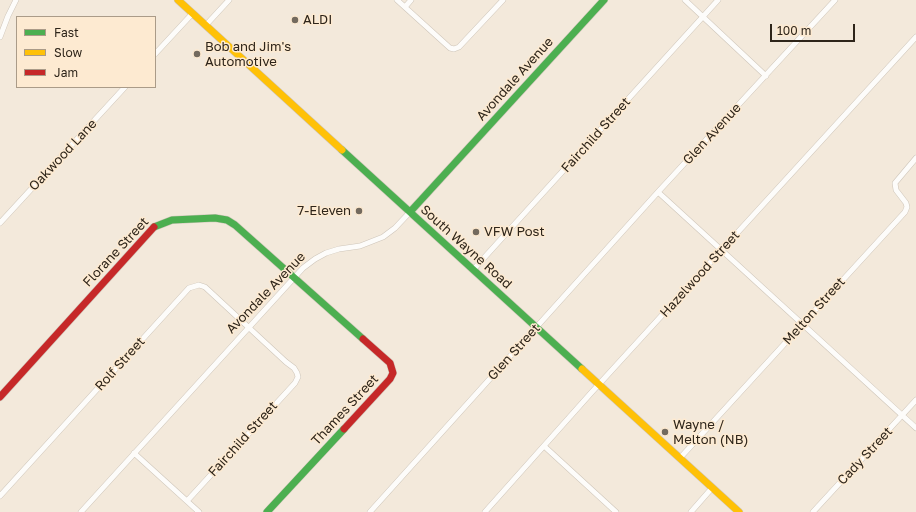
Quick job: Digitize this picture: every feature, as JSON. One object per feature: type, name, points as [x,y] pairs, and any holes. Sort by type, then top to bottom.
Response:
[{"type":"street","points":[[0,37],[16,0]]},
{"type":"street","name":"South Wayne Road","points":[[178,0],[739,512]]},
{"type":"street","points":[[206,25],[229,0]]},
{"type":"street","points":[[397,0],[450,48],[454,49],[459,47],[503,0]]},
{"type":"street","points":[[405,7],[411,0]]},
{"type":"street","name":"Avondale Avenue","points":[[81,512],[308,263],[339,248],[360,246],[383,237],[395,228],[604,0]]},
{"type":"street","points":[[684,0],[766,76]]},
{"type":"street","name":"Fairchild Street","points":[[473,270],[718,0]]},
{"type":"street","name":"Glen Avenue","points":[[658,192],[835,0]]},
{"type":"street","points":[[156,53],[192,14]]},
{"type":"street","name":"Hazelwood Street","points":[[489,511],[544,446],[916,37]]},
{"type":"street","name":"Oakwood Lane","points":[[0,223],[124,88]]},
{"type":"street","name":"Melton Street","points":[[680,458],[905,212],[907,207],[906,203],[896,190],[895,183],[916,158]]},
{"type":"street","points":[[658,192],[916,428]]},
{"type":"street","name":"Glen Street","points":[[370,512],[658,192]]},
{"type":"street","name":"Florane Street","points":[[0,396],[151,230],[159,224],[172,220],[215,218],[227,220],[235,225],[294,278]]},
{"type":"street","name":"Thames Street","points":[[268,512],[390,379],[393,373],[390,363],[294,278]]},
{"type":"street","name":"Rolf Street","points":[[0,496],[192,286],[199,285],[206,287],[249,327]]},
{"type":"street","name":"Fairchild Street","points":[[187,501],[295,383],[298,376],[294,368],[249,327]]},
{"type":"street","name":"Cady Street","points":[[813,512],[916,400]]},
{"type":"street","points":[[544,446],[616,512]]},
{"type":"street","points":[[134,453],[199,512]]},
{"type":"street","points":[[690,512],[712,488]]},
{"type":"traffic: fast","points":[[410,212],[604,0]]},
{"type":"traffic: fast","points":[[342,150],[582,369]]},
{"type":"traffic: fast","points":[[154,227],[172,220],[215,218],[227,220],[235,225],[363,339]]},
{"type":"traffic: fast","points":[[267,512],[344,429]]},
{"type":"traffic: slow","points":[[178,0],[342,150]]},
{"type":"traffic: slow","points":[[582,369],[739,512]]},
{"type":"traffic: jam","points":[[0,397],[154,227]]},
{"type":"traffic: jam","points":[[344,429],[390,379],[393,373],[390,363],[363,339]]},
{"type":"place","name":"ALDI","points":[[295,20]]},
{"type":"place","name":"Bob and Jim's Automotive","points":[[197,54]]},
{"type":"place","name":"7-Eleven","points":[[359,211]]},
{"type":"place","name":"VFW Post","points":[[476,232]]},
{"type":"place","name":"Wayne / Melton (NB)","points":[[665,432]]}]
